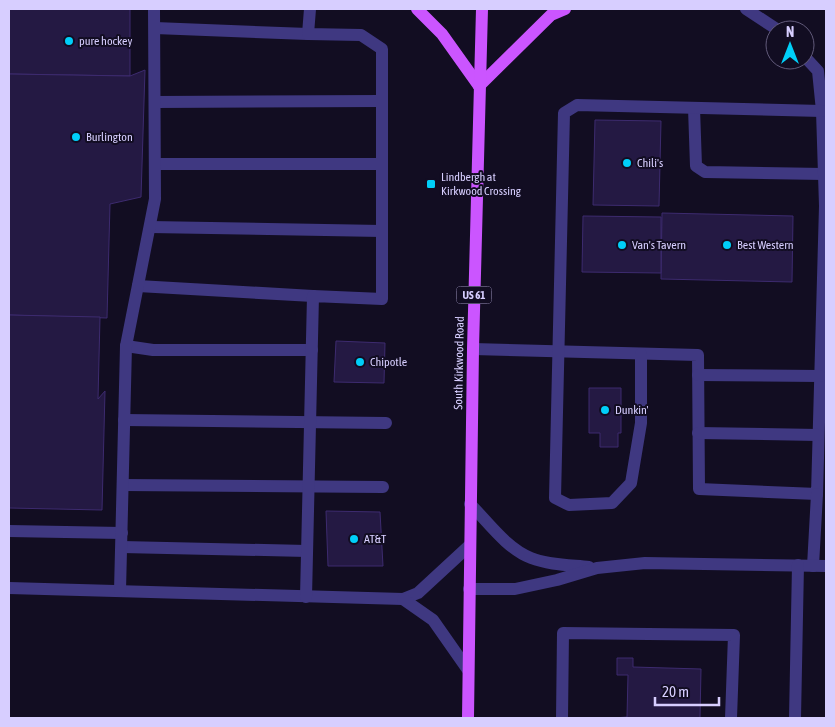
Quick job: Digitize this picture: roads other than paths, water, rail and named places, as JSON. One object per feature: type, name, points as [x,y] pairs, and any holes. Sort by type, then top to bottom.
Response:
[{"type":"main road","points":[[416,9],[442,34],[479,86],[551,15],[564,9]]},
{"type":"main road","name":"South Kirkwood Road","points":[[468,718],[473,349],[482,9]]},
{"type":"lane","points":[[120,591],[126,346],[155,199],[154,9]]},
{"type":"lane","points":[[308,34],[310,9]]},
{"type":"lane","points":[[746,9],[765,21]]},
{"type":"lane","points":[[138,286],[382,298],[382,49],[361,35],[155,28]]},
{"type":"lane","points":[[813,566],[825,245],[822,111],[818,71],[815,68]]},
{"type":"lane","points":[[155,102],[382,101]]},
{"type":"lane","points":[[641,354],[641,422],[632,482],[612,503],[569,505],[555,498],[564,113],[577,105],[822,111]]},
{"type":"lane","points":[[694,108],[696,166],[705,172],[824,174]]},
{"type":"lane","points":[[155,164],[382,164]]},
{"type":"lane","points":[[150,227],[382,231]]},
{"type":"lane","points":[[306,597],[313,296]]},
{"type":"lane","points":[[126,346],[153,350],[312,350]]},
{"type":"lane","points":[[473,349],[698,355],[699,489],[817,494]]},
{"type":"lane","points":[[698,375],[820,376]]},
{"type":"lane","points":[[124,420],[386,423]]},
{"type":"lane","points":[[698,432],[818,435]]},
{"type":"lane","points":[[123,485],[383,487]]},
{"type":"lane","points":[[470,504],[513,548],[531,558],[556,564],[597,568]]},
{"type":"lane","points":[[9,531],[122,532]]},
{"type":"lane","points":[[9,588],[403,599],[418,593],[470,545]]},
{"type":"lane","points":[[122,547],[307,552]]},
{"type":"lane","points":[[469,589],[515,589],[557,580],[597,568],[645,563],[826,566]]},
{"type":"lane","points":[[795,718],[798,565]]},
{"type":"lane","points":[[403,599],[433,620],[468,670]]},
{"type":"lane","points":[[562,718],[563,633],[734,635],[731,718]]},
{"type":"place","name":"pure hockey","points":[[69,41]]},
{"type":"place","name":"Burlington","points":[[76,137]]},
{"type":"place","name":"Chili's","points":[[627,163]]},
{"type":"place","name":"Lindbergh at Kirkwood Crossing","points":[[431,184]]},
{"type":"place","name":"Van's Tavern","points":[[622,245]]},
{"type":"place","name":"Best Western","points":[[727,245]]},
{"type":"place","name":"Chipotle","points":[[360,362]]},
{"type":"place","name":"Dunkin'","points":[[605,410]]},
{"type":"place","name":"AT&T","points":[[354,539]]}]
